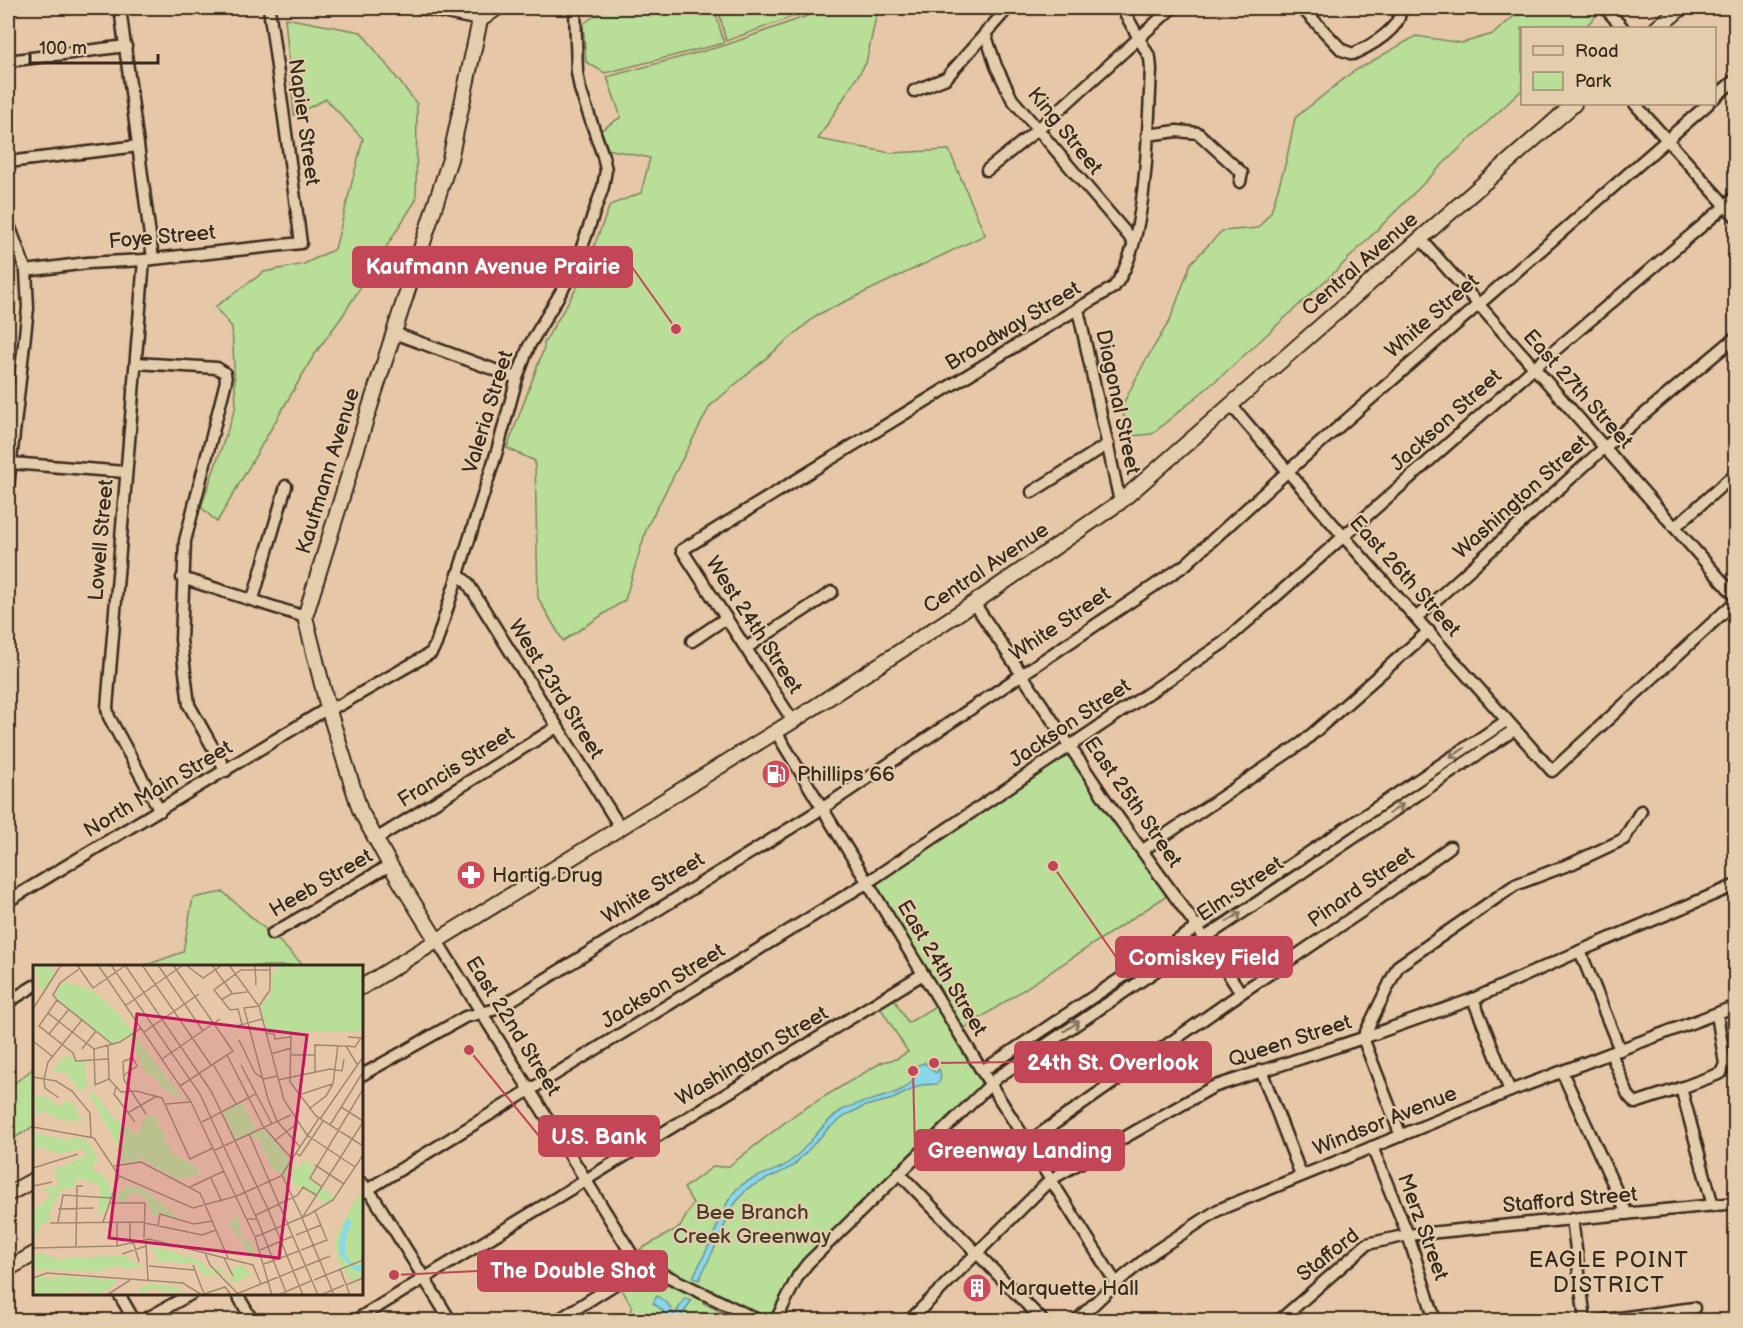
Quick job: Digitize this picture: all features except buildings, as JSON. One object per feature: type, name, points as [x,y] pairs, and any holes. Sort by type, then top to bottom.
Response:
[{"type":"main road","points":[[480,20],[497,8]]},
{"type":"main road","points":[[1658,27],[1681,8]]},
{"type":"main road","name":"Kaufmann Avenue","points":[[305,617],[450,159],[480,20]]},
{"type":"main road","name":"Central Avenue","points":[[363,986],[776,732],[974,603],[1120,502],[1573,105]]},
{"type":"main road","points":[[305,617],[328,708],[360,810],[390,865],[437,941]]},
{"type":"main road","points":[[8,1194],[33,1181]]},
{"type":"main road","points":[[8,1269],[33,1255]]},
{"type":"street","name":"Lowell Street","points":[[120,8],[138,146],[148,259],[125,472],[107,708],[109,717],[160,811]]},
{"type":"street","name":"Napier Street","points":[[268,8],[302,243]]},
{"type":"street","points":[[421,8],[480,20]]},
{"type":"street","name":"Valeria Street","points":[[328,708],[340,705],[431,653],[436,644],[497,451],[517,378],[530,346],[574,270],[603,187],[606,170],[580,89],[574,8]]},
{"type":"street","points":[[914,91],[946,78],[1008,8]]},
{"type":"street","name":"Broadway Street","points":[[682,550],[1114,287],[1122,277],[1133,242],[1143,195],[1151,69],[1150,58],[1122,8]]},
{"type":"street","points":[[987,170],[1037,130],[1172,8]]},
{"type":"street","points":[[1302,8],[1342,50],[1353,54],[1364,49],[1397,25],[1401,15],[1400,8]]},
{"type":"street","points":[[1605,8],[1622,27]]},
{"type":"street","name":"King Street","points":[[985,33],[996,66],[1012,99],[1133,242]]},
{"type":"street","points":[[8,61],[126,46]]},
{"type":"street","points":[[1716,96],[1736,79]]},
{"type":"street","points":[[1636,105],[1736,218]]},
{"type":"street","name":"White Street","points":[[363,1074],[465,1017],[497,1009],[823,808],[1185,565],[1287,471],[1707,105]]},
{"type":"street","points":[[1147,135],[1177,131],[1198,133],[1242,173],[1240,182]]},
{"type":"street","points":[[8,162],[138,146]]},
{"type":"street","name":"Jackson Street","points":[[363,1189],[530,1091],[868,882],[1223,643],[1534,368],[1736,197]]},
{"type":"street","points":[[8,222],[26,271],[28,308],[8,487]]},
{"type":"street","name":"East 27th Street","points":[[1421,238],[1707,563],[1736,599]]},
{"type":"street","name":"Foye Street","points":[[26,271],[87,263],[302,243]]},
{"type":"street","name":"Diagonal Street","points":[[1078,309],[1120,502]]},
{"type":"street","points":[[394,333],[517,378]]},
{"type":"street","name":"Washington Street","points":[[1417,617],[1604,448],[1736,337]]},
{"type":"street","points":[[136,363],[217,368],[225,372],[226,381],[185,541],[181,640],[189,705],[226,771]]},
{"type":"street","name":"East 26th Street","points":[[1231,405],[1344,537],[1552,771],[1736,599]]},
{"type":"street","points":[[1032,492],[1108,444]]},
{"type":"street","points":[[11,463],[125,472]]},
{"type":"street","points":[[1675,527],[1736,473]]},
{"type":"street","points":[[253,599],[286,486]]},
{"type":"street","name":"West 24th Street","points":[[682,550],[793,721]]},
{"type":"street","name":"West 23rd Street","points":[[457,574],[467,582],[556,727],[621,827]]},
{"type":"street","points":[[182,578],[305,617]]},
{"type":"street","points":[[746,648],[832,592]]},
{"type":"street","name":"East 25th Street","points":[[974,603],[1070,747],[1241,993]]},
{"type":"street","points":[[692,641],[726,618]]},
{"type":"street","points":[[1143,850],[1302,743],[1429,632]]},
{"type":"street","name":"North Main Street","points":[[8,901],[328,708]]},
{"type":"street","name":"Elm Street","points":[[982,1071],[1506,721]]},
{"type":"street","name":"Francis Street","points":[[376,839],[556,727]]},
{"type":"street","name":"Elm Street","points":[[776,1320],[804,1268],[990,1083],[1514,730]]},
{"type":"street","name":"East 24th Street","points":[[776,732],[982,1071],[1116,1283]]},
{"type":"street","points":[[1401,1136],[1363,1038],[1398,966],[1515,885],[1573,863],[1624,839],[1641,811]]},
{"type":"street","name":"Pinard Street","points":[[1027,1143],[1241,993],[1368,908],[1450,848]]},
{"type":"street","name":"Heeb Street","points":[[272,934],[390,865]]},
{"type":"street","name":"Queen Street","points":[[910,1320],[1050,1180],[1213,1087],[1473,999],[1736,885]]},
{"type":"street","name":"East 22nd Street","points":[[437,941],[636,1261],[758,1320]]},
{"type":"street","points":[[1580,951],[1628,1095],[1635,1103],[1721,1073],[1725,1064],[1717,1014]]},
{"type":"street","name":"Washington Street","points":[[356,1320],[923,974]]},
{"type":"street","points":[[8,1002],[33,987]]},
{"type":"street","points":[[1473,999],[1510,1092]]},
{"type":"street","name":"Windsor Avenue","points":[[1077,1320],[1116,1283],[1154,1252],[1218,1210],[1510,1092],[1736,1006]]},
{"type":"street","points":[[1262,1070],[1301,1175]]},
{"type":"street","points":[[1562,1072],[1628,1214]]},
{"type":"street","points":[[1681,1088],[1713,1206]]},
{"type":"street","name":"Merz Street","points":[[1372,1147],[1408,1235],[1435,1320]]},
{"type":"street","points":[[899,1173],[1042,1320]]},
{"type":"street","points":[[363,1189],[375,1198],[450,1320]]},
{"type":"street","name":"Stafford Street","points":[[1408,1235],[1736,1203]]},
{"type":"street","points":[[1572,1218],[1585,1320]]},
{"type":"street","name":"Stafford","points":[[1280,1320],[1367,1244],[1408,1235]]},
{"type":"street","points":[[558,1320],[644,1266]]},
{"type":"street","points":[[120,1295],[134,1320]]},
{"type":"street","points":[[144,1320],[188,1295]]},
{"type":"street","points":[[238,1295],[252,1320]]},
{"type":"street","points":[[1604,1320],[1695,1308]]},
{"type":"green space","points":[[606,8],[714,8],[724,43],[605,73],[586,62],[583,24]]},
{"type":"green space","points":[[718,8],[817,8],[726,41]]},
{"type":"green space","points":[[829,8],[878,8],[866,63],[818,139],[891,153],[949,150],[985,235],[817,315],[710,406],[647,527],[625,600],[563,641],[538,598],[535,461],[507,448],[544,343],[580,282],[610,205],[641,193],[650,158],[608,149],[601,130],[621,117],[607,77],[726,45]]},
{"type":"green space","points":[[1524,8],[1604,8],[1585,27],[1521,27],[1521,91],[1442,165],[1338,269],[1225,373],[1152,434],[1131,436],[1121,408],[1170,320],[1191,263],[1222,231],[1258,228],[1271,212],[1286,162],[1295,118],[1351,73],[1416,36],[1462,43],[1493,34]]},
{"type":"green space","points":[[285,18],[361,32],[417,104],[416,200],[341,318],[314,355],[217,522],[201,507],[236,406],[232,327],[215,307],[264,272],[304,264],[335,249],[363,139],[326,99],[294,115]]},
{"type":"green space","points":[[1070,747],[1168,895],[962,1030],[873,879]]},
{"type":"green space","points":[[223,892],[303,965],[147,965],[183,952],[193,898]]},
{"type":"green space","name":"Bee Branch Creek Greenway","points":[[894,999],[908,1023],[937,1005],[980,1078],[981,1086],[927,1136],[898,1173],[878,1186],[803,1259],[793,1272],[770,1317],[765,1317],[710,1289],[703,1303],[732,1317],[730,1320],[630,1320],[632,1307],[620,1286],[643,1275],[673,1288],[679,1275],[644,1257],[639,1250],[680,1227],[693,1203],[684,1188],[714,1166],[729,1166],[797,1113],[882,1062],[896,1059],[908,1052],[880,1007]]},
{"type":"green space","points":[[1735,1018],[1735,1089],[1726,1022]]},
{"type":"green space","points":[[33,1069],[33,1127],[8,1142],[8,1088]]},
{"type":"water","points":[[927,1062],[925,1064],[936,1073],[939,1069],[941,1077],[937,1084],[921,1085],[893,1099],[865,1106],[848,1114],[829,1128],[792,1167],[748,1188],[733,1206],[699,1280],[693,1277],[726,1205],[738,1188],[749,1180],[787,1164],[827,1122],[842,1110],[900,1091],[913,1080],[918,1065]]},
{"type":"water","points":[[657,1296],[669,1305],[674,1316],[685,1298],[691,1301],[679,1320],[667,1320],[663,1311],[653,1303]]},
{"type":"place","name":"Kaufmann Avenue Prairie","points":[[676,329]]},
{"type":"place","name":"Phillips 66","points":[[776,774]]},
{"type":"place","name":"Comiskey Field","points":[[1053,866]]},
{"type":"place","name":"Hartig Drug","points":[[471,875]]},
{"type":"place","name":"U.S. Bank","points":[[469,1050]]},
{"type":"place","name":"24th St. Overlook","points":[[934,1063]]},
{"type":"place","name":"Greenway Landing","points":[[913,1071]]},
{"type":"place","name":"The Double Shot","points":[[394,1275]]},
{"type":"place","name":"Marquette Hall","points":[[977,1288]]},
{"type":"district","name":"EAGLE POINT DISTRICT","points":[[1609,1272]]}]
